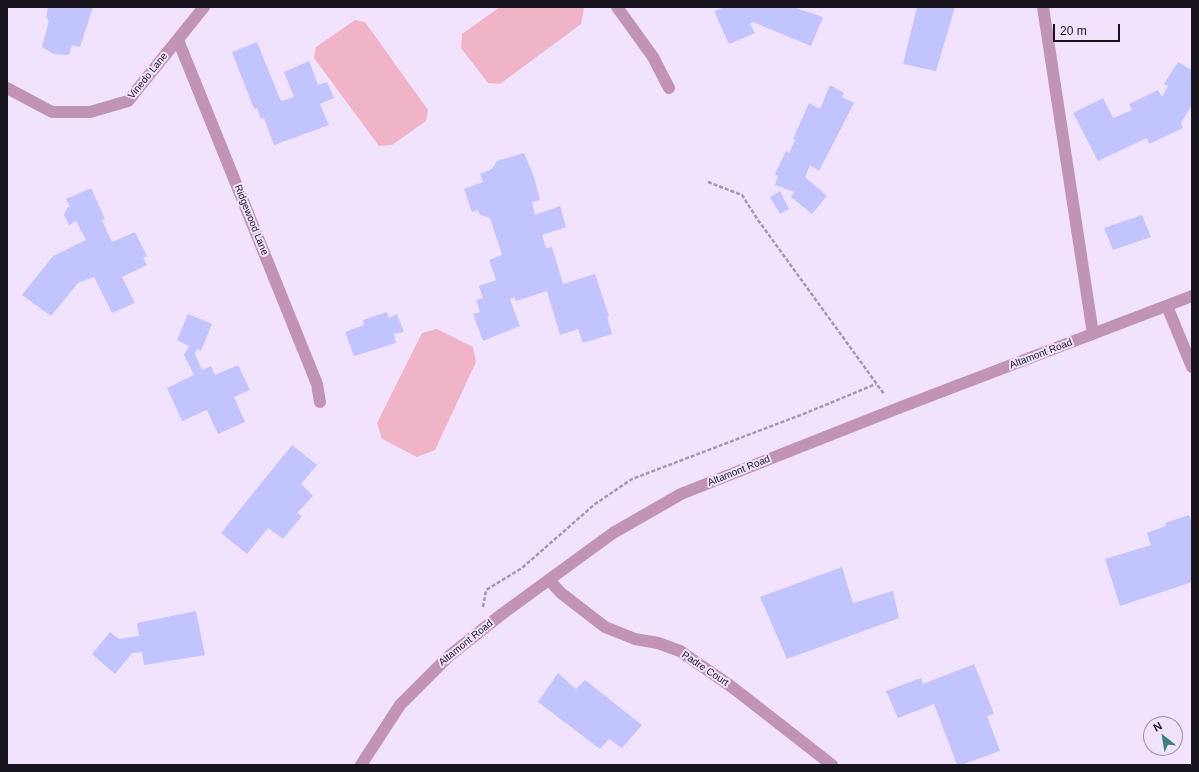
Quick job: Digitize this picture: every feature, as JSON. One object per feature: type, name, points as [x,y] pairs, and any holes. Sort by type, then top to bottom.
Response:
[{"type":"street","name":"Vinedo Lane","points":[[7,88],[52,112],[90,112],[128,101],[204,7]]},
{"type":"street","points":[[617,7],[653,57],[669,88]]},
{"type":"street","points":[[1043,7],[1093,334]]},
{"type":"street","name":"Ridgewood Lane","points":[[178,40],[317,384],[320,402]]},
{"type":"street","name":"Altamont Road","points":[[361,765],[400,705],[449,656],[502,614],[613,533],[681,494],[896,409],[1192,296]]},
{"type":"street","points":[[1167,306],[1192,368]]},
{"type":"street","name":"Padre Court","points":[[550,580],[561,593],[606,627],[634,640],[658,642],[680,651],[732,688],[832,765]]},
{"type":"path","points":[[708,182],[742,195],[758,220],[876,384]]},
{"type":"shaded area","points":[[500,7],[582,7],[584,9],[581,24],[500,84],[488,83],[461,48],[462,34]]},
{"type":"shaded area","points":[[355,20],[365,22],[428,110],[426,121],[392,145],[379,146],[314,58],[316,47]]},
{"type":"shaded area","points":[[437,329],[473,347],[476,362],[435,450],[417,457],[382,439],[377,423],[422,333]]},
{"type":"building","points":[[48,7],[93,7],[80,47],[72,45],[69,55],[54,54],[42,47],[49,21],[46,17]]},
{"type":"building","points":[[725,7],[793,7],[823,17],[811,46],[753,22],[750,24],[755,33],[729,44],[714,11]]},
{"type":"building","points":[[917,7],[955,7],[936,71],[903,64]]},
{"type":"building","points":[[257,42],[281,101],[294,97],[284,72],[309,61],[318,85],[327,82],[334,98],[320,104],[329,125],[274,145],[264,118],[261,119],[257,108],[254,109],[232,52]]},
{"type":"building","points":[[1178,62],[1192,70],[1192,105],[1181,123],[1183,128],[1149,144],[1147,138],[1098,161],[1073,113],[1103,98],[1113,118],[1132,110],[1129,104],[1158,90],[1162,97],[1168,86],[1164,84]]},
{"type":"building","points":[[830,85],[844,93],[842,97],[854,103],[819,171],[810,165],[805,177],[827,196],[812,214],[791,197],[794,192],[775,185],[778,176],[775,174],[786,151],[789,153],[795,140],[793,139],[809,103],[820,109]]},
{"type":"building","points":[[524,153],[534,177],[540,200],[532,202],[535,215],[560,206],[566,227],[542,235],[546,248],[552,247],[563,284],[595,274],[609,316],[607,317],[612,334],[583,343],[578,329],[560,335],[547,291],[516,301],[515,297],[510,299],[520,326],[483,341],[473,314],[480,312],[476,300],[483,298],[479,286],[496,280],[489,260],[502,255],[490,218],[480,215],[478,210],[472,212],[464,189],[483,182],[480,174],[492,169],[497,161]]},
{"type":"building","points":[[91,188],[105,219],[102,220],[112,242],[135,232],[147,256],[143,258],[147,265],[122,277],[135,303],[112,313],[94,277],[78,283],[51,316],[22,295],[53,256],[86,240],[76,221],[69,225],[64,215],[68,207],[70,207],[66,199]]},
{"type":"building","points":[[780,191],[789,209],[780,214],[770,197]]},
{"type":"building","points":[[1142,215],[1151,237],[1113,250],[1104,228]]},
{"type":"building","points":[[387,312],[389,318],[397,314],[404,332],[394,334],[396,343],[354,356],[345,332],[364,325],[363,320]]},
{"type":"building","points":[[188,314],[212,324],[201,351],[197,349],[195,354],[202,370],[211,366],[215,375],[238,365],[250,390],[234,397],[245,422],[218,434],[207,410],[182,421],[167,388],[194,375],[184,355],[189,346],[177,340]]},
{"type":"building","points":[[292,445],[317,465],[301,484],[313,496],[297,513],[302,516],[283,539],[268,528],[247,554],[221,533]]},
{"type":"building","points":[[1189,515],[1192,523],[1192,582],[1120,606],[1105,559],[1151,545],[1147,533],[1166,526],[1165,523]]},
{"type":"building","points":[[842,567],[853,603],[893,591],[899,618],[787,659],[760,597]]},
{"type":"building","points":[[196,611],[205,655],[144,665],[142,652],[132,653],[115,674],[92,654],[110,632],[119,639],[139,636],[137,623]]},
{"type":"building","points":[[974,664],[994,714],[987,716],[1000,751],[961,765],[957,765],[934,704],[898,718],[886,691],[921,678],[923,684]]},
{"type":"building","points":[[558,673],[576,689],[585,680],[642,725],[622,748],[609,739],[600,749],[538,702]]}]
